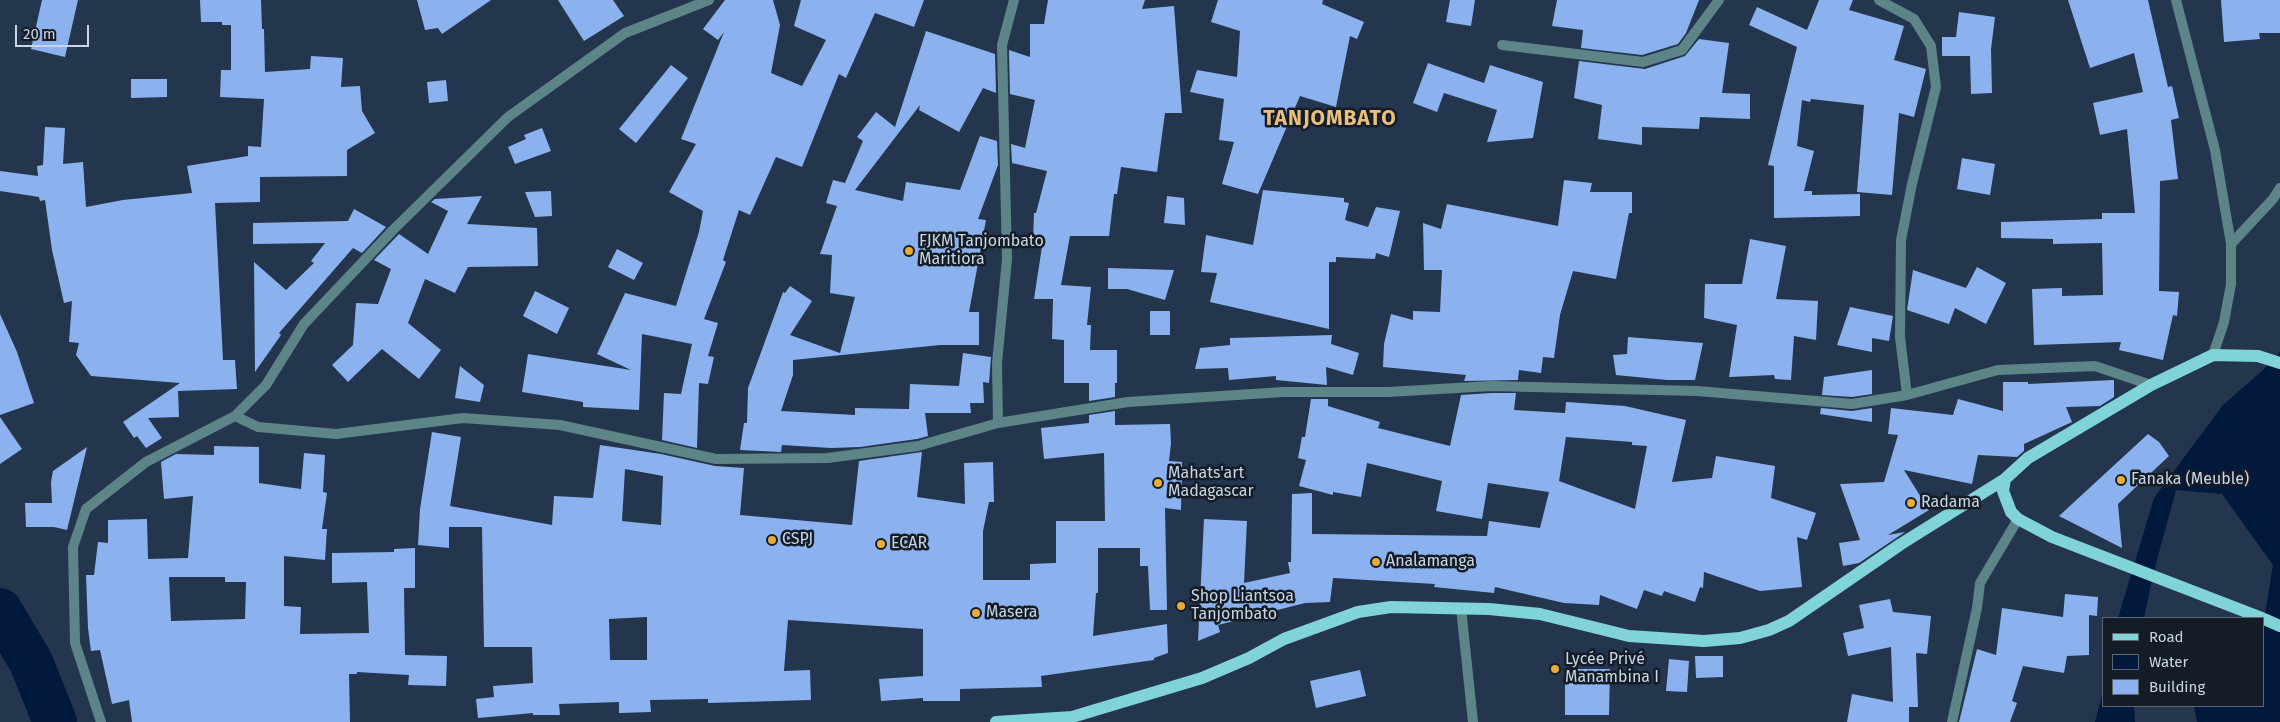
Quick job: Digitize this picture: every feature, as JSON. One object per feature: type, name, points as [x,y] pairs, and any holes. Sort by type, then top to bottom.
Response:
[{"type":"main road","points":[[996,722],[1072,717],[1202,678],[1249,658],[1284,639],[1358,612],[1392,607],[1461,608],[1540,614],[1629,636],[1704,641],[1740,638],[1770,630],[1789,622],[1901,544],[2005,479],[2028,458],[2151,385],[2213,354],[2258,356],[2280,362]]},
{"type":"main road","points":[[2005,479],[2003,491],[2011,512],[2018,518],[2058,540],[2258,617]]},
{"type":"main road","points":[[2265,620],[2280,626]]},
{"type":"street","points":[[101,722],[75,643],[72,547],[86,509],[146,462],[236,416],[266,386],[304,324],[393,230],[508,117],[625,33],[709,0]]},
{"type":"street","points":[[998,423],[997,363],[1007,259],[1002,46],[1014,0]]},
{"type":"street","points":[[1502,44],[1643,62],[1682,50],[1719,0]]},
{"type":"street","points":[[1879,0],[1914,19],[1931,46],[1936,87],[1912,184],[1901,240],[1900,337],[1907,395]]},
{"type":"street","points":[[2176,0],[2215,150],[2231,244],[2231,284],[2224,322],[2213,354]]},
{"type":"street","points":[[2231,244],[2274,199],[2280,188]]},
{"type":"street","points":[[236,416],[258,427],[336,434],[462,418],[560,425],[716,459],[828,458],[918,446],[998,423],[1128,402],[1283,392],[1388,392],[1491,386],[1696,391],[1852,404],[1907,395],[1998,370],[2095,366],[2151,385]]},
{"type":"street","points":[[1952,722],[1977,608],[1980,583],[2018,518]]},
{"type":"street","points":[[1461,608],[1473,722]]},
{"type":"water","points":[[2280,352],[2280,722],[2197,722],[2194,707],[2265,707],[2264,617],[2273,565],[2222,494],[2176,490],[2154,571],[2144,617],[2118,617],[2154,498],[2223,405],[2262,371]]},
{"type":"water","points":[[2102,695],[2102,707],[2134,707],[2135,722],[2095,722]]},
{"type":"building","points":[[42,0],[78,0],[65,57],[31,49]]},
{"type":"building","points":[[200,0],[261,0],[265,72],[310,69],[311,56],[343,58],[341,87],[360,86],[362,111],[375,133],[347,150],[347,176],[260,177],[260,202],[215,203],[223,360],[235,360],[237,389],[178,391],[179,417],[148,418],[162,438],[146,448],[137,436],[134,438],[123,422],[180,383],[91,376],[76,355],[79,343],[69,342],[72,301],[64,303],[52,250],[45,200],[40,201],[39,197],[0,191],[0,171],[38,176],[37,166],[43,165],[45,127],[65,128],[63,164],[83,162],[86,207],[123,200],[192,193],[187,166],[248,156],[248,146],[261,147],[264,99],[220,97],[221,70],[231,70],[231,25],[222,25],[222,22],[201,22]]},
{"type":"building","points":[[417,0],[491,0],[442,34],[438,28],[425,30]]},
{"type":"building","points":[[558,0],[613,0],[624,16],[584,41]]},
{"type":"building","points":[[725,0],[773,0],[780,25],[771,73],[802,86],[826,40],[794,26],[801,0],[924,0],[914,27],[875,13],[846,78],[839,74],[802,167],[776,157],[750,215],[739,210],[723,260],[726,262],[704,319],[718,323],[708,356],[714,357],[708,384],[699,383],[697,448],[662,440],[664,393],[681,394],[692,344],[642,334],[639,410],[583,407],[583,402],[522,392],[528,354],[631,370],[597,354],[625,293],[676,306],[699,232],[703,211],[669,192],[696,144],[681,139],[724,32],[718,40],[703,29]]},
{"type":"building","points":[[1048,0],[1145,0],[1142,9],[1174,6],[1182,113],[1165,113],[1157,172],[1121,167],[1117,194],[1114,194],[1109,236],[1070,236],[1061,285],[1091,287],[1087,325],[1091,325],[1090,350],[1117,350],[1115,397],[1089,401],[1089,383],[1064,383],[1064,340],[1052,339],[1053,299],[1034,299],[1043,240],[1033,240],[1034,213],[1036,213],[1047,171],[1012,163],[1011,144],[1025,148],[1035,100],[1010,94],[1009,50],[1030,57],[1030,24],[1044,24]]},
{"type":"building","points":[[1218,0],[1323,0],[1322,4],[1364,22],[1357,39],[1350,36],[1336,107],[1300,96],[1258,194],[1222,184],[1234,142],[1219,140],[1224,99],[1190,92],[1197,70],[1237,77],[1240,31],[1211,22]]},
{"type":"building","points":[[1450,0],[1475,0],[1471,26],[1446,22]]},
{"type":"building","points":[[1557,0],[1699,0],[1686,33],[1678,44],[1642,55],[1581,48],[1583,30],[1552,26]]},
{"type":"building","points":[[1819,0],[1853,0],[1849,10],[1904,26],[1894,60],[1926,69],[1914,117],[1899,113],[1892,195],[1857,192],[1864,105],[1811,99],[1810,102],[1802,100],[1797,146],[1814,151],[1804,191],[1812,191],[1812,195],[1860,194],[1860,216],[1774,218],[1774,166],[1768,165],[1797,47],[1749,25],[1757,7],[1807,30]]},
{"type":"building","points":[[2068,0],[2148,0],[2168,87],[2172,86],[2179,118],[2171,120],[2178,179],[2160,181],[2159,291],[2179,292],[2177,316],[2173,315],[2163,360],[2119,350],[2121,342],[2034,345],[2032,289],[2062,288],[2062,296],[2103,295],[2102,243],[2053,244],[2053,239],[2001,238],[2001,222],[2102,219],[2102,213],[2135,213],[2127,129],[2100,135],[2093,103],[2143,92],[2134,53],[2090,68]]},
{"type":"building","points":[[2221,0],[2280,0],[2280,33],[2259,33],[2260,39],[2224,42]]},
{"type":"building","points":[[1959,12],[1995,17],[1991,49],[1992,93],[1971,94],[1970,56],[1942,56],[1942,37],[1956,37]]},
{"type":"building","points":[[926,31],[995,54],[996,93],[983,88],[959,132],[919,110],[920,105],[855,190],[903,201],[906,182],[960,190],[980,136],[997,141],[998,165],[978,219],[986,220],[969,312],[979,312],[979,345],[940,345],[793,360],[793,375],[781,411],[855,415],[855,408],[909,409],[910,384],[959,386],[963,353],[991,357],[989,383],[983,382],[984,403],[970,403],[971,413],[925,413],[928,436],[917,439],[860,447],[831,448],[782,445],[781,452],[740,450],[744,423],[747,423],[748,388],[783,292],[785,293],[790,286],[812,301],[790,335],[840,353],[855,297],[830,293],[832,255],[820,254],[837,206],[826,203],[833,180],[845,183],[863,141],[857,137],[876,112],[895,127]]},
{"type":"building","points":[[1699,39],[1729,43],[1722,93],[1750,94],[1750,119],[1700,117],[1699,129],[1642,127],[1642,145],[1598,139],[1602,105],[1574,98],[1579,61],[1645,69],[1685,56]]},
{"type":"building","points":[[1428,63],[1484,83],[1490,65],[1543,82],[1533,138],[1487,142],[1497,110],[1444,93],[1437,112],[1413,103]]},
{"type":"building","points":[[671,65],[688,78],[636,143],[619,129]]},
{"type":"building","points":[[131,79],[167,79],[167,97],[131,98]]},
{"type":"building","points":[[446,80],[448,101],[429,103],[427,82]]},
{"type":"building","points":[[542,128],[551,151],[515,164],[508,147],[526,139],[524,135]]},
{"type":"building","points":[[1962,158],[1995,164],[1990,195],[1957,189]]},
{"type":"building","points":[[1564,180],[1592,183],[1590,192],[1632,192],[1632,213],[1629,213],[1616,279],[1573,271],[1560,315],[1554,358],[1543,357],[1541,373],[1519,370],[1518,380],[1464,381],[1466,375],[1383,367],[1384,344],[1391,314],[1413,320],[1413,311],[1440,312],[1442,270],[1424,270],[1423,223],[1441,229],[1447,204],[1558,226]]},
{"type":"building","points":[[1263,190],[1344,198],[1344,202],[1349,203],[1345,220],[1368,227],[1376,207],[1400,211],[1389,257],[1376,253],[1375,259],[1336,257],[1336,262],[1329,262],[1329,329],[1210,302],[1217,273],[1201,272],[1206,235],[1253,245]]},
{"type":"building","points":[[551,191],[552,216],[535,217],[525,192]]},
{"type":"building","points":[[482,196],[467,224],[537,228],[538,266],[468,267],[455,293],[425,279],[408,323],[441,350],[419,379],[382,349],[348,382],[332,365],[353,345],[356,303],[378,304],[391,269],[374,260],[399,234],[428,254],[448,211],[431,202],[435,199]]},
{"type":"building","points":[[1167,196],[1184,198],[1185,225],[1164,223]]},
{"type":"building","points":[[354,209],[386,227],[362,253],[353,248],[279,333],[281,335],[255,372],[254,262],[286,290],[314,263],[311,261],[325,243],[253,244],[253,223],[348,221]]},
{"type":"building","points":[[1750,239],[1786,246],[1776,299],[1818,301],[1816,340],[1794,336],[1791,380],[1775,379],[1774,375],[1729,377],[1737,325],[1704,318],[1705,284],[1742,284]]},
{"type":"building","points":[[617,249],[643,263],[634,280],[608,267]]},
{"type":"building","points":[[1977,267],[2006,283],[1986,324],[1955,308],[1949,324],[1907,310],[1913,270],[1966,288]]},
{"type":"building","points":[[1108,268],[1174,270],[1165,300],[1127,289],[1108,289]]},
{"type":"building","points":[[535,291],[569,308],[557,334],[523,316]]},
{"type":"building","points":[[1850,307],[1893,316],[1889,341],[1872,338],[1872,352],[1837,345]]},
{"type":"building","points":[[1150,311],[1170,311],[1170,335],[1150,335]]},
{"type":"building","points":[[0,314],[17,352],[34,403],[0,415]]},
{"type":"building","points":[[1332,335],[1331,344],[1359,353],[1353,375],[1326,367],[1327,385],[1276,380],[1276,376],[1229,380],[1228,368],[1195,369],[1200,348],[1230,345],[1230,338]]},
{"type":"building","points":[[1628,337],[1703,343],[1695,380],[1667,380],[1616,375],[1613,355],[1627,354]]},
{"type":"building","points":[[460,366],[484,385],[480,402],[455,398]]},
{"type":"building","points":[[1872,370],[1872,394],[1852,397],[1822,395],[1824,377]]},
{"type":"building","points":[[2114,380],[2114,397],[2100,406],[2066,407],[2072,422],[2024,444],[2024,451],[2017,457],[1978,455],[1972,484],[1904,470],[1929,510],[1888,535],[1905,532],[1859,563],[1843,566],[1839,543],[1860,540],[1840,484],[1884,482],[1898,435],[1888,434],[1891,408],[1953,415],[1958,399],[2003,411],[2003,382],[2028,382],[2028,384]]},
{"type":"building","points":[[1516,393],[1514,410],[1565,413],[1566,402],[1625,406],[1686,420],[1672,482],[1712,478],[1716,456],[1775,466],[1771,498],[1816,513],[1807,540],[1797,537],[1802,587],[1760,591],[1704,572],[1703,588],[1700,587],[1695,602],[1664,591],[1662,596],[1644,590],[1637,609],[1600,595],[1599,605],[1564,603],[1495,587],[1494,593],[1434,587],[1435,584],[1333,578],[1330,602],[1305,603],[1218,625],[1220,632],[1198,641],[1204,519],[1247,521],[1244,583],[1290,573],[1288,562],[1291,562],[1292,494],[1312,493],[1312,534],[1487,536],[1489,521],[1540,528],[1549,492],[1488,483],[1482,519],[1436,511],[1442,481],[1367,463],[1361,497],[1333,492],[1333,495],[1299,486],[1306,460],[1298,458],[1302,437],[1305,437],[1311,399],[1328,399],[1328,406],[1380,422],[1378,428],[1450,446],[1461,395]],"holes":[[[1566,437],[1632,442],[1632,445],[1647,446],[1635,509],[1559,481]]]},
{"type":"building","points":[[1821,408],[1852,411],[1872,408],[1872,422],[1820,414]]},
{"type":"building","points":[[1115,411],[1115,425],[1170,424],[1171,443],[1169,461],[1182,462],[1181,510],[1165,508],[1167,610],[1150,610],[1148,566],[1140,566],[1140,548],[1098,548],[1098,593],[1096,593],[1093,636],[1167,624],[1168,653],[1154,658],[1154,660],[1041,676],[1042,687],[960,689],[960,701],[923,701],[923,698],[881,701],[879,679],[923,676],[923,629],[788,620],[784,671],[810,670],[811,700],[708,703],[708,699],[650,700],[651,712],[619,713],[619,702],[559,704],[560,715],[533,715],[533,713],[478,718],[476,699],[494,697],[493,686],[533,683],[532,647],[484,647],[482,527],[449,527],[449,548],[418,545],[420,509],[432,432],[461,437],[450,506],[552,525],[554,496],[593,498],[600,445],[661,454],[715,466],[744,468],[740,515],[852,525],[859,461],[922,452],[917,497],[965,504],[964,463],[993,462],[994,502],[989,502],[983,531],[983,580],[1030,580],[1030,564],[1056,563],[1056,521],[1105,521],[1104,453],[1044,459],[1041,428],[1089,423],[1089,415]],"holes":[[[625,469],[663,476],[661,525],[622,521]],[[647,617],[647,660],[610,660],[609,619]]]},
{"type":"building","points":[[0,417],[22,449],[0,464]]},
{"type":"building","name":"Fanaka (Meuble)","points":[[2148,434],[2159,442],[2169,456],[2118,504],[2122,548],[2059,516]]},
{"type":"building","points":[[214,446],[259,447],[259,483],[301,489],[304,453],[325,455],[323,492],[327,493],[322,529],[327,529],[325,560],[284,556],[284,606],[301,607],[300,634],[369,633],[367,582],[332,583],[332,553],[394,552],[394,549],[415,548],[415,588],[404,588],[405,655],[447,656],[446,686],[408,685],[409,675],[357,672],[357,674],[349,674],[350,722],[132,722],[129,700],[112,704],[100,650],[91,651],[88,628],[86,575],[94,575],[98,542],[108,543],[108,520],[147,519],[148,559],[188,558],[193,496],[164,499],[161,462],[176,454],[214,455]],"holes":[[[169,577],[225,577],[225,582],[246,582],[245,619],[171,621]]]},
{"type":"building","points":[[87,447],[67,530],[54,527],[26,527],[25,503],[52,503],[51,482],[53,471]]},
{"type":"building","points":[[2065,594],[2098,597],[2097,616],[2089,615],[2089,655],[2067,656],[2064,673],[2023,666],[2012,701],[2017,703],[2010,722],[1959,722],[1977,649],[1996,655],[2002,608],[2063,617]]},
{"type":"building","points":[[1890,599],[1893,612],[1931,616],[1927,654],[1916,653],[1918,707],[1909,707],[1909,722],[1847,722],[1852,694],[1893,702],[1891,647],[1848,656],[1843,633],[1864,628],[1859,605]]},
{"type":"building","points":[[1695,656],[1723,656],[1723,677],[1696,678]]},
{"type":"building","points":[[1669,659],[1689,661],[1687,692],[1666,691]]},
{"type":"building","points":[[1565,669],[1610,669],[1609,715],[1565,715]]},
{"type":"building","points":[[1360,670],[1366,696],[1316,708],[1310,681]]},
{"type":"waterway","points":[[0,610],[31,662],[55,722]]},
{"type":"place","name":"FJKM Tanjombato Maritiora","points":[[909,251]]},
{"type":"place","name":"Fanaka (Meuble)","points":[[2121,480]]},
{"type":"place","name":"Mahats'art Madagascar","points":[[1158,483]]},
{"type":"place","name":"Radama","points":[[1911,503]]},
{"type":"place","name":"CSPJ","points":[[772,540]]},
{"type":"place","name":"ECAR","points":[[881,544]]},
{"type":"place","name":"Analamanga","points":[[1376,562]]},
{"type":"place","name":"Shop Liantsoa Tanjombato","points":[[1181,606]]},
{"type":"place","name":"Masera","points":[[976,613]]},
{"type":"place","name":"Lycée Privé Manambina I","points":[[1555,669]]},
{"type":"district","name":"TANJOMBATO","points":[[1330,119]]}]
